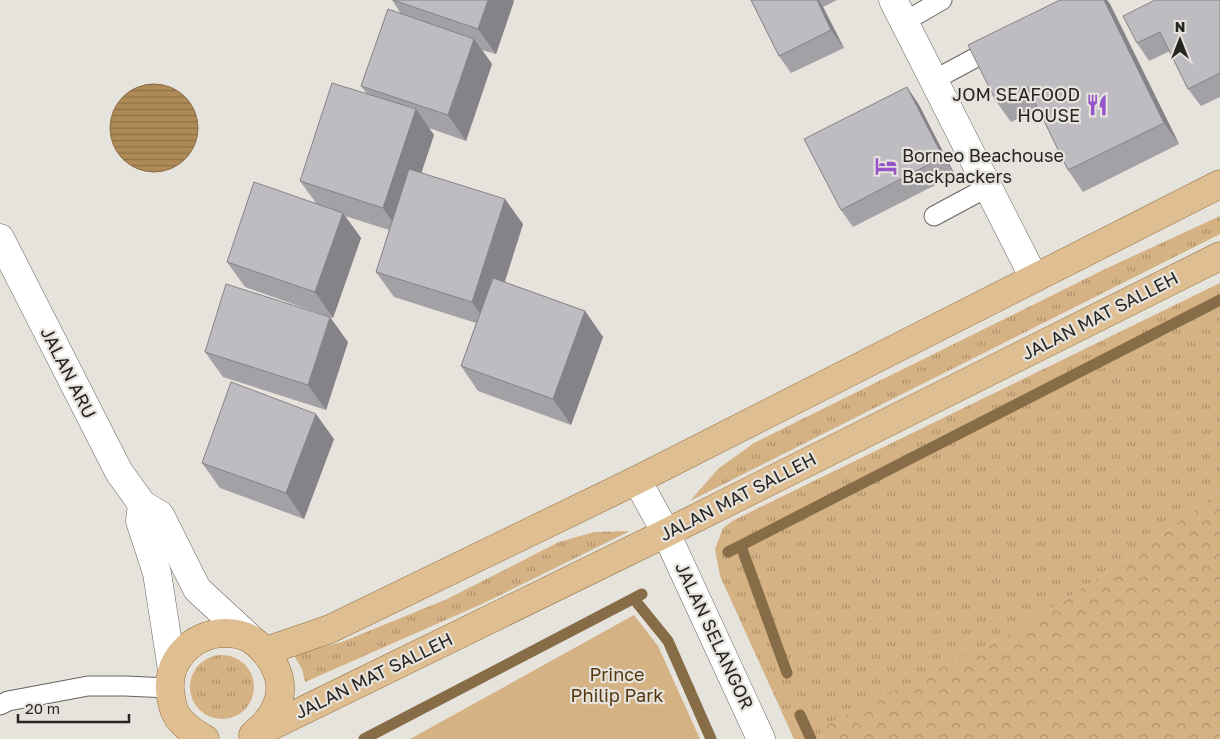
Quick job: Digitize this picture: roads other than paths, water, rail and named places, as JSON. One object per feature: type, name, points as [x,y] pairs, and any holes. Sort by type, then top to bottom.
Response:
[{"type":"main road","points":[[259,645],[330,629],[638,480],[1220,184]]},
{"type":"main road","name":"JALAN MAT SALLEH","points":[[248,737],[666,533],[1220,256]]},
{"type":"main road","points":[[206,739],[192,732],[180,720],[172,705],[171,679],[182,653],[196,640],[214,634],[233,633],[259,645],[275,665],[280,680],[279,696],[275,711],[266,725],[248,737]]},
{"type":"street","points":[[898,11],[1034,278]]},
{"type":"street","name":"JALAN ARU","points":[[0,238],[119,472],[142,504],[160,515],[197,590],[259,645]]},
{"type":"street","name":"JALAN SELANGOR","points":[[638,480],[666,533],[761,739]]},
{"type":"street","points":[[142,504],[140,521],[157,573],[171,679]]},
{"type":"lane","points":[[898,11],[942,0]]},
{"type":"lane","points":[[934,80],[1012,38]]},
{"type":"lane","points":[[934,216],[988,187]]},
{"type":"lane","points":[[3,698],[88,686],[125,686],[171,679]]},
{"type":"waterway","points":[[728,552],[1220,300]]},
{"type":"waterway","points":[[741,546],[787,673]]},
{"type":"waterway","points":[[364,739],[642,594]]},
{"type":"waterway","points":[[634,599],[668,641],[711,739]]},
{"type":"waterway","points":[[800,715],[811,739]]},
{"type":"place","name":"JOM SEAFOOD HOUSE","points":[[1097,105]]},
{"type":"place","name":"Borneo Beachouse Backpackers","points":[[886,166]]},
{"type":"park label","name":"Prince Philip Park","points":[[617,685]]}]
